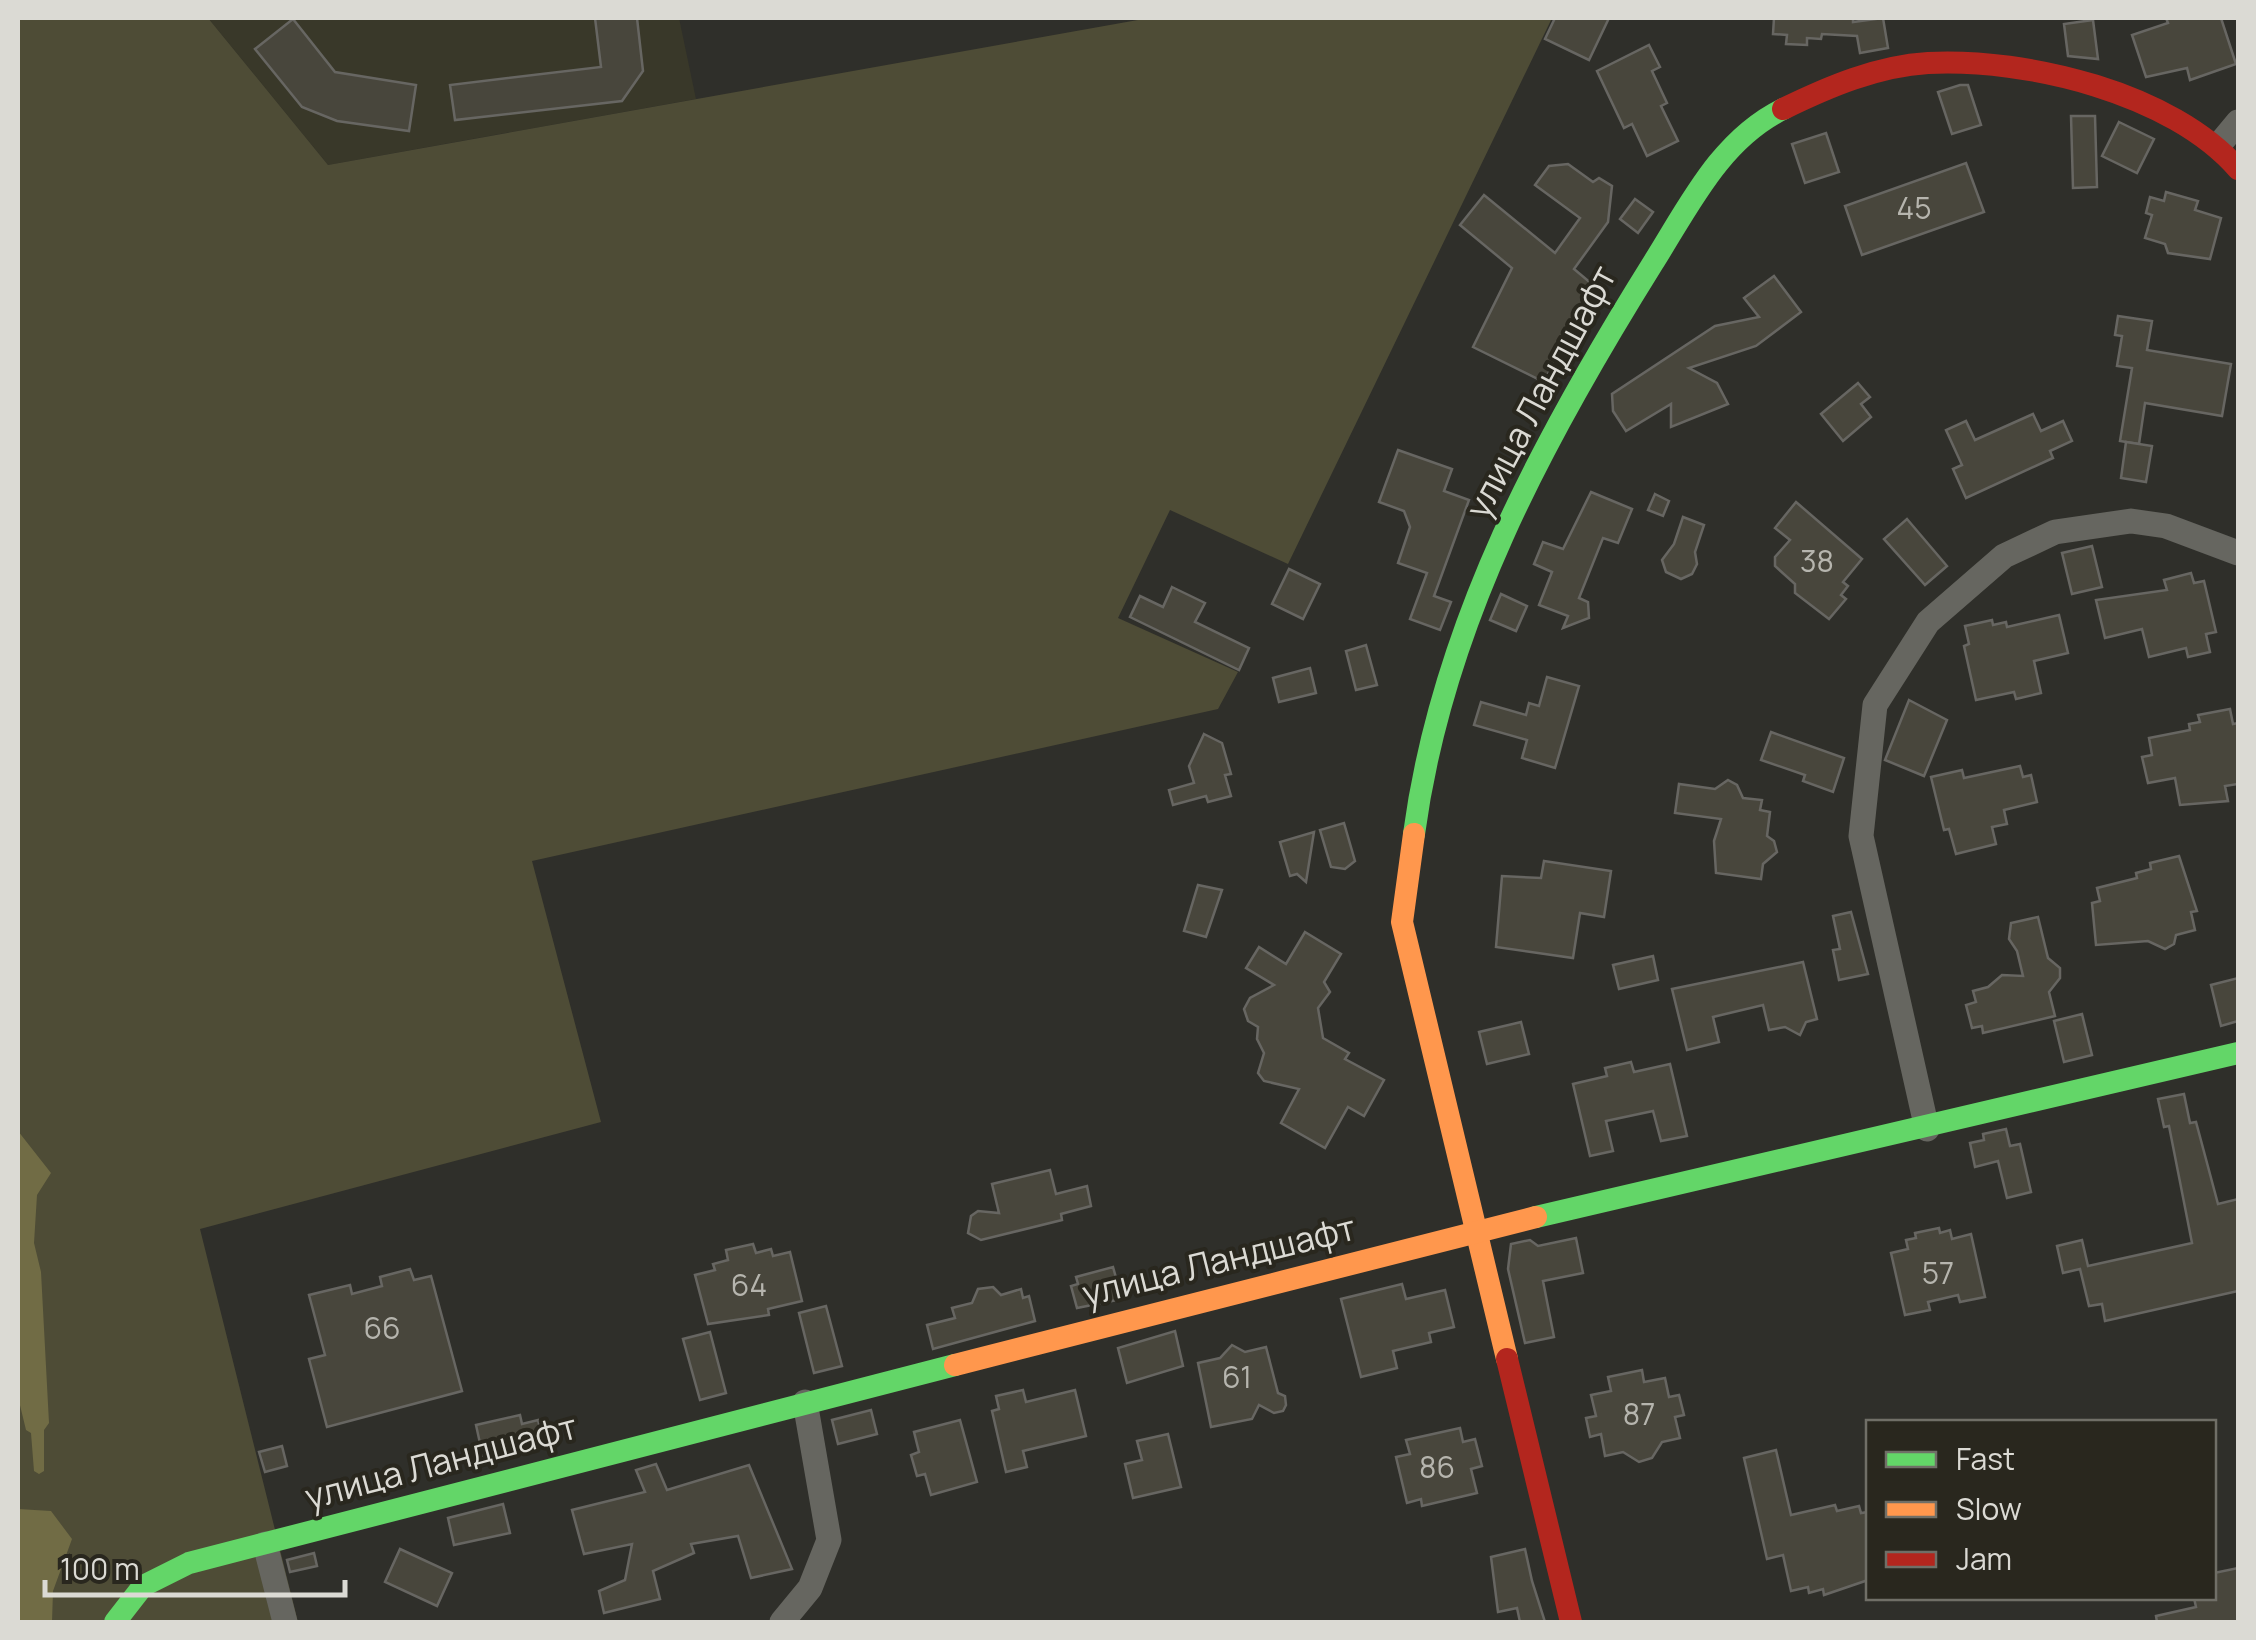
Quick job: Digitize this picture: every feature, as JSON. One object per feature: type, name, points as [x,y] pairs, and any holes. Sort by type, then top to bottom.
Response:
[{"type":"street","name":"улица Ландшафт","points":[[1571,1622],[1402,922],[1421,781],[1467,620],[1513,510],[1577,385],[1720,157],[1763,119],[1838,82],[1926,63],[1994,64],[2068,78],[2142,103],[2218,146],[2238,170]]},
{"type":"street","points":[[2218,146],[2238,122]]},
{"type":"street","points":[[1927,1129],[1861,836],[1874,705],[1928,622],[2004,556],[2055,532],[2131,522],[2166,526],[2238,553]]},
{"type":"street","name":"улица Ландшафт","points":[[115,1622],[143,1586],[171,1571],[265,1544],[1476,1231],[1927,1129],[2238,1052]]},
{"type":"street","points":[[782,1622],[810,1588],[828,1540],[805,1402]]},
{"type":"street","points":[[265,1544],[285,1622]]},
{"type":"shaded area","points":[[18,18],[208,18],[328,165],[1149,18],[1552,18],[1288,564],[1170,510],[1118,618],[1238,672],[1218,709],[532,861],[601,1122],[200,1229],[298,1622],[18,1622]]},
{"type":"shaded area","points":[[208,18],[679,18],[696,99],[328,165]]},
{"type":"shaded area","points":[[18,1131],[51,1173],[37,1195],[34,1243],[41,1272],[49,1423],[44,1430],[44,1471],[39,1474],[34,1471],[31,1433],[26,1430],[18,1397]]},
{"type":"shaded area","points":[[18,1509],[51,1511],[72,1539],[53,1591],[52,1622],[18,1622]]},
{"type":"building","points":[[595,18],[637,18],[643,71],[622,101],[455,120],[450,85],[601,67]]},
{"type":"building","points":[[1555,18],[1609,18],[1589,60],[1545,39]]},
{"type":"building","points":[[1774,18],[1853,18],[1853,22],[1883,18],[1888,48],[1860,53],[1857,36],[1822,34],[1821,39],[1807,38],[1807,45],[1786,44],[1787,35],[1773,34]]},
{"type":"building","points":[[2166,18],[2221,18],[2236,64],[2190,80],[2187,68],[2146,77],[2132,35],[2168,23]]},
{"type":"building","points":[[293,19],[335,72],[416,85],[409,131],[337,121],[302,107],[255,49]]},
{"type":"building","points":[[2093,20],[2098,59],[2068,56],[2064,24]]},
{"type":"building","points":[[1649,45],[1660,67],[1652,71],[1667,103],[1661,106],[1678,141],[1647,156],[1632,124],[1624,128],[1597,71]]},
{"type":"building","points":[[1968,85],[1981,125],[1952,134],[1938,92]]},
{"type":"building","points":[[2071,116],[2095,116],[2097,187],[2073,188]]},
{"type":"building","points":[[2119,122],[2154,139],[2137,173],[2102,156]]},
{"type":"building","points":[[1826,133],[1839,172],[1805,183],[1792,144]]},
{"type":"building","points":[[1966,163],[1984,212],[1862,255],[1845,206]]},
{"type":"building","points":[[1568,164],[1593,182],[1599,178],[1612,186],[1608,222],[1574,269],[1592,284],[1544,382],[1473,347],[1512,268],[1460,225],[1484,195],[1555,253],[1580,218],[1535,185],[1549,166]]},
{"type":"building","points":[[2166,192],[2198,201],[2195,210],[2221,218],[2210,259],[2168,253],[2165,244],[2145,238],[2152,215],[2146,213],[2150,197],[2164,201]]},
{"type":"building","points":[[1635,199],[1653,212],[1638,233],[1620,219]]},
{"type":"building","points":[[1774,276],[1801,312],[1756,346],[1689,368],[1717,383],[1728,404],[1671,427],[1671,404],[1626,431],[1613,411],[1612,394],[1715,326],[1759,317],[1744,298]]},
{"type":"building","points":[[2118,316],[2152,321],[2147,350],[2231,364],[2222,416],[2145,403],[2139,444],[2120,441],[2132,368],[2117,366],[2122,336],[2115,335]]},
{"type":"building","points":[[1858,383],[1870,397],[1861,404],[1871,417],[1843,441],[1821,414]]},
{"type":"building","points":[[2033,414],[2041,431],[2063,421],[2072,441],[2050,451],[2053,458],[1966,498],[1953,469],[1962,465],[1946,430],[1966,421],[1975,440]]},
{"type":"building","points":[[2126,442],[2152,446],[2146,482],[2121,478]]},
{"type":"building","points":[[1398,450],[1452,469],[1444,491],[1469,500],[1434,596],[1451,602],[1440,630],[1410,619],[1427,573],[1398,563],[1410,527],[1404,511],[1379,502]]},
{"type":"building","points":[[1591,492],[1632,509],[1618,543],[1603,538],[1579,598],[1588,602],[1589,618],[1563,628],[1568,616],[1539,605],[1552,572],[1534,564],[1543,542],[1563,549]]},
{"type":"building","points":[[1655,494],[1669,501],[1663,516],[1648,510]]},
{"type":"building","points":[[1796,502],[1862,559],[1843,582],[1848,586],[1841,595],[1846,599],[1829,619],[1795,593],[1795,584],[1775,566],[1775,557],[1790,540],[1775,528]]},
{"type":"building","points":[[1683,517],[1704,525],[1695,552],[1697,564],[1692,574],[1681,579],[1666,572],[1662,560],[1674,544]]},
{"type":"building","points":[[1907,519],[1947,566],[1925,585],[1884,539]]},
{"type":"building","points":[[2092,546],[2102,587],[2072,594],[2062,553]]},
{"type":"building","points":[[1289,569],[1320,584],[1303,619],[1272,604]]},
{"type":"building","points":[[2191,573],[2194,583],[2204,581],[2216,632],[2206,634],[2210,652],[2188,657],[2186,648],[2149,657],[2142,629],[2105,638],[2096,600],[2167,590],[2164,580]]},
{"type":"building","points":[[1172,587],[1205,603],[1195,622],[1249,648],[1239,670],[1130,617],[1140,596],[1163,607]]},
{"type":"building","points":[[1501,594],[1527,606],[1516,631],[1490,620]]},
{"type":"building","points":[[2059,615],[2068,653],[2034,661],[2041,693],[2016,699],[2014,692],[1976,700],[1964,646],[1969,644],[1965,626],[1992,620],[1993,625],[2006,622],[2007,627]]},
{"type":"building","points":[[1366,645],[1377,685],[1356,690],[1346,651]]},
{"type":"building","points":[[1310,668],[1316,693],[1279,702],[1273,678]]},
{"type":"building","points":[[1547,677],[1579,686],[1555,768],[1522,758],[1527,740],[1474,725],[1481,702],[1526,715],[1529,703],[1539,706]]},
{"type":"building","points":[[1909,700],[1947,720],[1924,776],[1885,760]]},
{"type":"building","points":[[2230,709],[2233,724],[2238,723],[2238,784],[2225,786],[2228,801],[2180,805],[2175,778],[2148,783],[2142,757],[2152,755],[2149,738],[2190,730],[2189,724],[2200,722],[2198,715]]},
{"type":"building","points":[[1771,732],[1844,758],[1833,792],[1803,781],[1805,775],[1761,760]]},
{"type":"building","points":[[1204,734],[1222,743],[1231,774],[1225,775],[1231,796],[1208,802],[1206,796],[1173,805],[1169,790],[1194,783],[1189,766]]},
{"type":"building","points":[[2020,766],[2023,777],[2031,775],[2037,802],[2004,810],[2007,824],[1992,827],[1996,844],[1956,854],[1949,829],[1944,830],[1931,777],[1962,770],[1964,778]]},
{"type":"building","points":[[1728,780],[1737,785],[1743,798],[1762,800],[1760,810],[1770,812],[1767,836],[1774,841],[1777,852],[1763,864],[1761,879],[1716,873],[1714,841],[1721,819],[1675,813],[1679,784],[1715,789]]},
{"type":"building","points":[[1344,823],[1355,861],[1345,869],[1331,867],[1320,830]]},
{"type":"building","points":[[1314,832],[1306,882],[1297,874],[1290,876],[1280,842]]},
{"type":"building","points":[[2179,856],[2197,911],[2191,912],[2195,930],[2176,935],[2174,944],[2165,949],[2148,941],[2096,945],[2092,903],[2100,901],[2097,888],[2137,878],[2136,873],[2151,869],[2150,863]]},
{"type":"building","points":[[1544,861],[1611,871],[1604,917],[1580,913],[1573,958],[1496,947],[1502,876],[1541,878]]},
{"type":"building","points":[[1198,885],[1222,890],[1206,937],[1184,931]]},
{"type":"building","points":[[1851,912],[1868,974],[1839,980],[1833,950],[1840,949],[1833,916]]},
{"type":"building","points":[[2038,917],[2048,958],[2060,968],[2060,978],[2049,992],[2055,1016],[1983,1033],[1982,1026],[1972,1028],[1966,1005],[1976,1002],[1973,991],[1988,987],[2002,975],[2023,976],[2017,951],[2009,939],[2011,923]]},
{"type":"building","points":[[1305,932],[1341,954],[1324,982],[1330,992],[1318,1008],[1323,1038],[1349,1053],[1345,1059],[1384,1080],[1364,1116],[1348,1107],[1325,1148],[1281,1123],[1299,1089],[1264,1081],[1258,1073],[1264,1053],[1257,1039],[1258,1027],[1248,1021],[1244,1009],[1250,998],[1274,985],[1246,968],[1259,947],[1286,964]]},
{"type":"building","points":[[1653,956],[1658,980],[1619,989],[1613,965]]},
{"type":"building","points":[[1803,962],[1817,1019],[1806,1022],[1800,1035],[1785,1027],[1769,1030],[1763,1005],[1713,1017],[1719,1042],[1687,1050],[1672,989]]},
{"type":"building","points":[[2238,978],[2238,1021],[2221,1026],[2211,985]]},
{"type":"building","points":[[2082,1014],[2092,1055],[2064,1062],[2054,1021]]},
{"type":"building","points":[[1521,1022],[1529,1054],[1487,1064],[1479,1032]]},
{"type":"building","points":[[1631,1062],[1634,1072],[1670,1064],[1687,1136],[1661,1141],[1653,1111],[1606,1121],[1613,1151],[1590,1156],[1573,1084],[1607,1076],[1605,1068]]},
{"type":"building","points":[[2184,1094],[2190,1123],[2196,1122],[2218,1204],[2238,1199],[2238,1291],[2105,1321],[2102,1304],[2089,1306],[2080,1269],[2063,1273],[2057,1246],[2082,1240],[2088,1266],[2192,1243],[2169,1126],[2164,1127],[2158,1099]]},
{"type":"building","points":[[2006,1129],[2010,1146],[2020,1144],[2031,1192],[2007,1198],[1998,1161],[1975,1167],[1970,1143],[1984,1140],[1983,1134]]},
{"type":"building","points":[[1050,1170],[1056,1194],[1087,1186],[1091,1206],[1061,1214],[1062,1220],[981,1240],[968,1233],[971,1216],[978,1211],[999,1213],[992,1184]]},
{"type":"building","points":[[1939,1228],[1940,1233],[1950,1230],[1952,1239],[1971,1234],[1985,1297],[1960,1302],[1958,1295],[1928,1302],[1930,1310],[1905,1315],[1891,1253],[1908,1249],[1906,1240],[1916,1238],[1915,1233]]},
{"type":"building","points":[[1576,1238],[1583,1273],[1543,1281],[1554,1337],[1525,1343],[1508,1269],[1511,1244],[1530,1240],[1538,1246]]},
{"type":"building","points":[[753,1244],[756,1253],[771,1249],[773,1256],[790,1252],[802,1301],[768,1309],[769,1315],[708,1324],[695,1275],[715,1270],[713,1264],[728,1260],[726,1250]]},
{"type":"building","points":[[1113,1267],[1122,1299],[1077,1308],[1071,1286],[1078,1284],[1076,1277]]},
{"type":"building","points":[[410,1269],[414,1280],[431,1276],[462,1391],[327,1427],[309,1359],[325,1355],[309,1295],[350,1285],[352,1294],[382,1286],[380,1277]]},
{"type":"building","points":[[1402,1284],[1406,1299],[1445,1290],[1454,1327],[1429,1333],[1431,1342],[1393,1351],[1397,1368],[1361,1377],[1341,1299]]},
{"type":"building","points":[[993,1287],[1001,1295],[1021,1289],[1023,1298],[1029,1296],[1035,1321],[933,1349],[927,1325],[955,1318],[952,1308],[972,1303],[978,1289]]},
{"type":"building","points":[[826,1306],[842,1366],[814,1373],[799,1313]]},
{"type":"building","points":[[1175,1331],[1183,1366],[1127,1383],[1118,1348]]},
{"type":"building","points":[[710,1332],[726,1393],[700,1400],[683,1339]]},
{"type":"building","points":[[1232,1345],[1245,1352],[1266,1347],[1278,1393],[1285,1396],[1286,1405],[1283,1411],[1274,1413],[1259,1405],[1252,1419],[1211,1427],[1198,1363],[1220,1358]]},
{"type":"building","points":[[1642,1370],[1644,1382],[1665,1378],[1669,1397],[1679,1395],[1684,1415],[1675,1417],[1680,1438],[1662,1442],[1652,1458],[1639,1462],[1623,1452],[1605,1456],[1601,1434],[1590,1437],[1586,1418],[1596,1416],[1591,1395],[1611,1391],[1608,1377]]},
{"type":"building","points":[[1023,1390],[1026,1402],[1075,1390],[1086,1436],[1023,1451],[1027,1467],[1006,1472],[992,1411],[999,1409],[996,1396]]},
{"type":"building","points":[[871,1410],[877,1434],[838,1444],[832,1420]]},
{"type":"building","points":[[520,1415],[522,1424],[538,1420],[544,1444],[483,1457],[476,1425]]},
{"type":"building","points":[[960,1420],[977,1482],[931,1495],[925,1474],[917,1476],[911,1455],[919,1452],[914,1432]]},
{"type":"building","points":[[1460,1428],[1463,1442],[1475,1439],[1482,1466],[1471,1469],[1477,1493],[1422,1506],[1421,1499],[1407,1503],[1396,1457],[1410,1454],[1406,1440]]},
{"type":"building","points":[[1168,1434],[1181,1487],[1133,1498],[1125,1464],[1142,1460],[1137,1441]]},
{"type":"building","points":[[282,1446],[287,1466],[265,1472],[259,1452]]},
{"type":"building","points":[[1776,1450],[1791,1515],[1835,1505],[1837,1511],[1859,1506],[1861,1513],[1866,1512],[1866,1581],[1824,1595],[1823,1589],[1809,1593],[1808,1587],[1791,1591],[1783,1555],[1767,1559],[1744,1458]]},
{"type":"building","points":[[656,1464],[667,1490],[749,1465],[792,1569],[751,1578],[738,1536],[691,1544],[694,1553],[653,1571],[660,1599],[604,1613],[599,1591],[625,1580],[632,1544],[584,1554],[572,1510],[645,1492],[636,1470]]},
{"type":"building","points":[[503,1504],[510,1533],[454,1545],[448,1518]]},
{"type":"building","points":[[400,1549],[452,1573],[437,1606],[385,1582]]},
{"type":"building","points":[[1525,1549],[1545,1622],[1520,1622],[1517,1608],[1498,1612],[1491,1557]]},
{"type":"building","points":[[314,1553],[317,1566],[290,1572],[287,1560]]},
{"type":"building","points":[[2238,1568],[2238,1622],[2157,1622],[2156,1616],[2196,1607],[2194,1600],[2216,1600],[2216,1573]]},
{"type":"traffic: fast","points":[[1414,834],[1428,757],[1448,681],[1473,608],[1536,466],[1612,329],[1708,176],[1741,138],[1783,109]]},
{"type":"traffic: fast","points":[[1536,1217],[2238,1053]]},
{"type":"traffic: fast","points":[[115,1622],[143,1586],[189,1563],[955,1365]]},
{"type":"traffic: slow","points":[[1414,834],[1402,922],[1507,1359]]},
{"type":"traffic: slow","points":[[955,1365],[1536,1217]]},
{"type":"traffic: jam","points":[[1783,109],[1890,68],[1928,63],[2009,67],[2052,74],[2137,101],[2210,142],[2238,169]]},
{"type":"traffic: jam","points":[[1507,1359],[1571,1622]]}]
